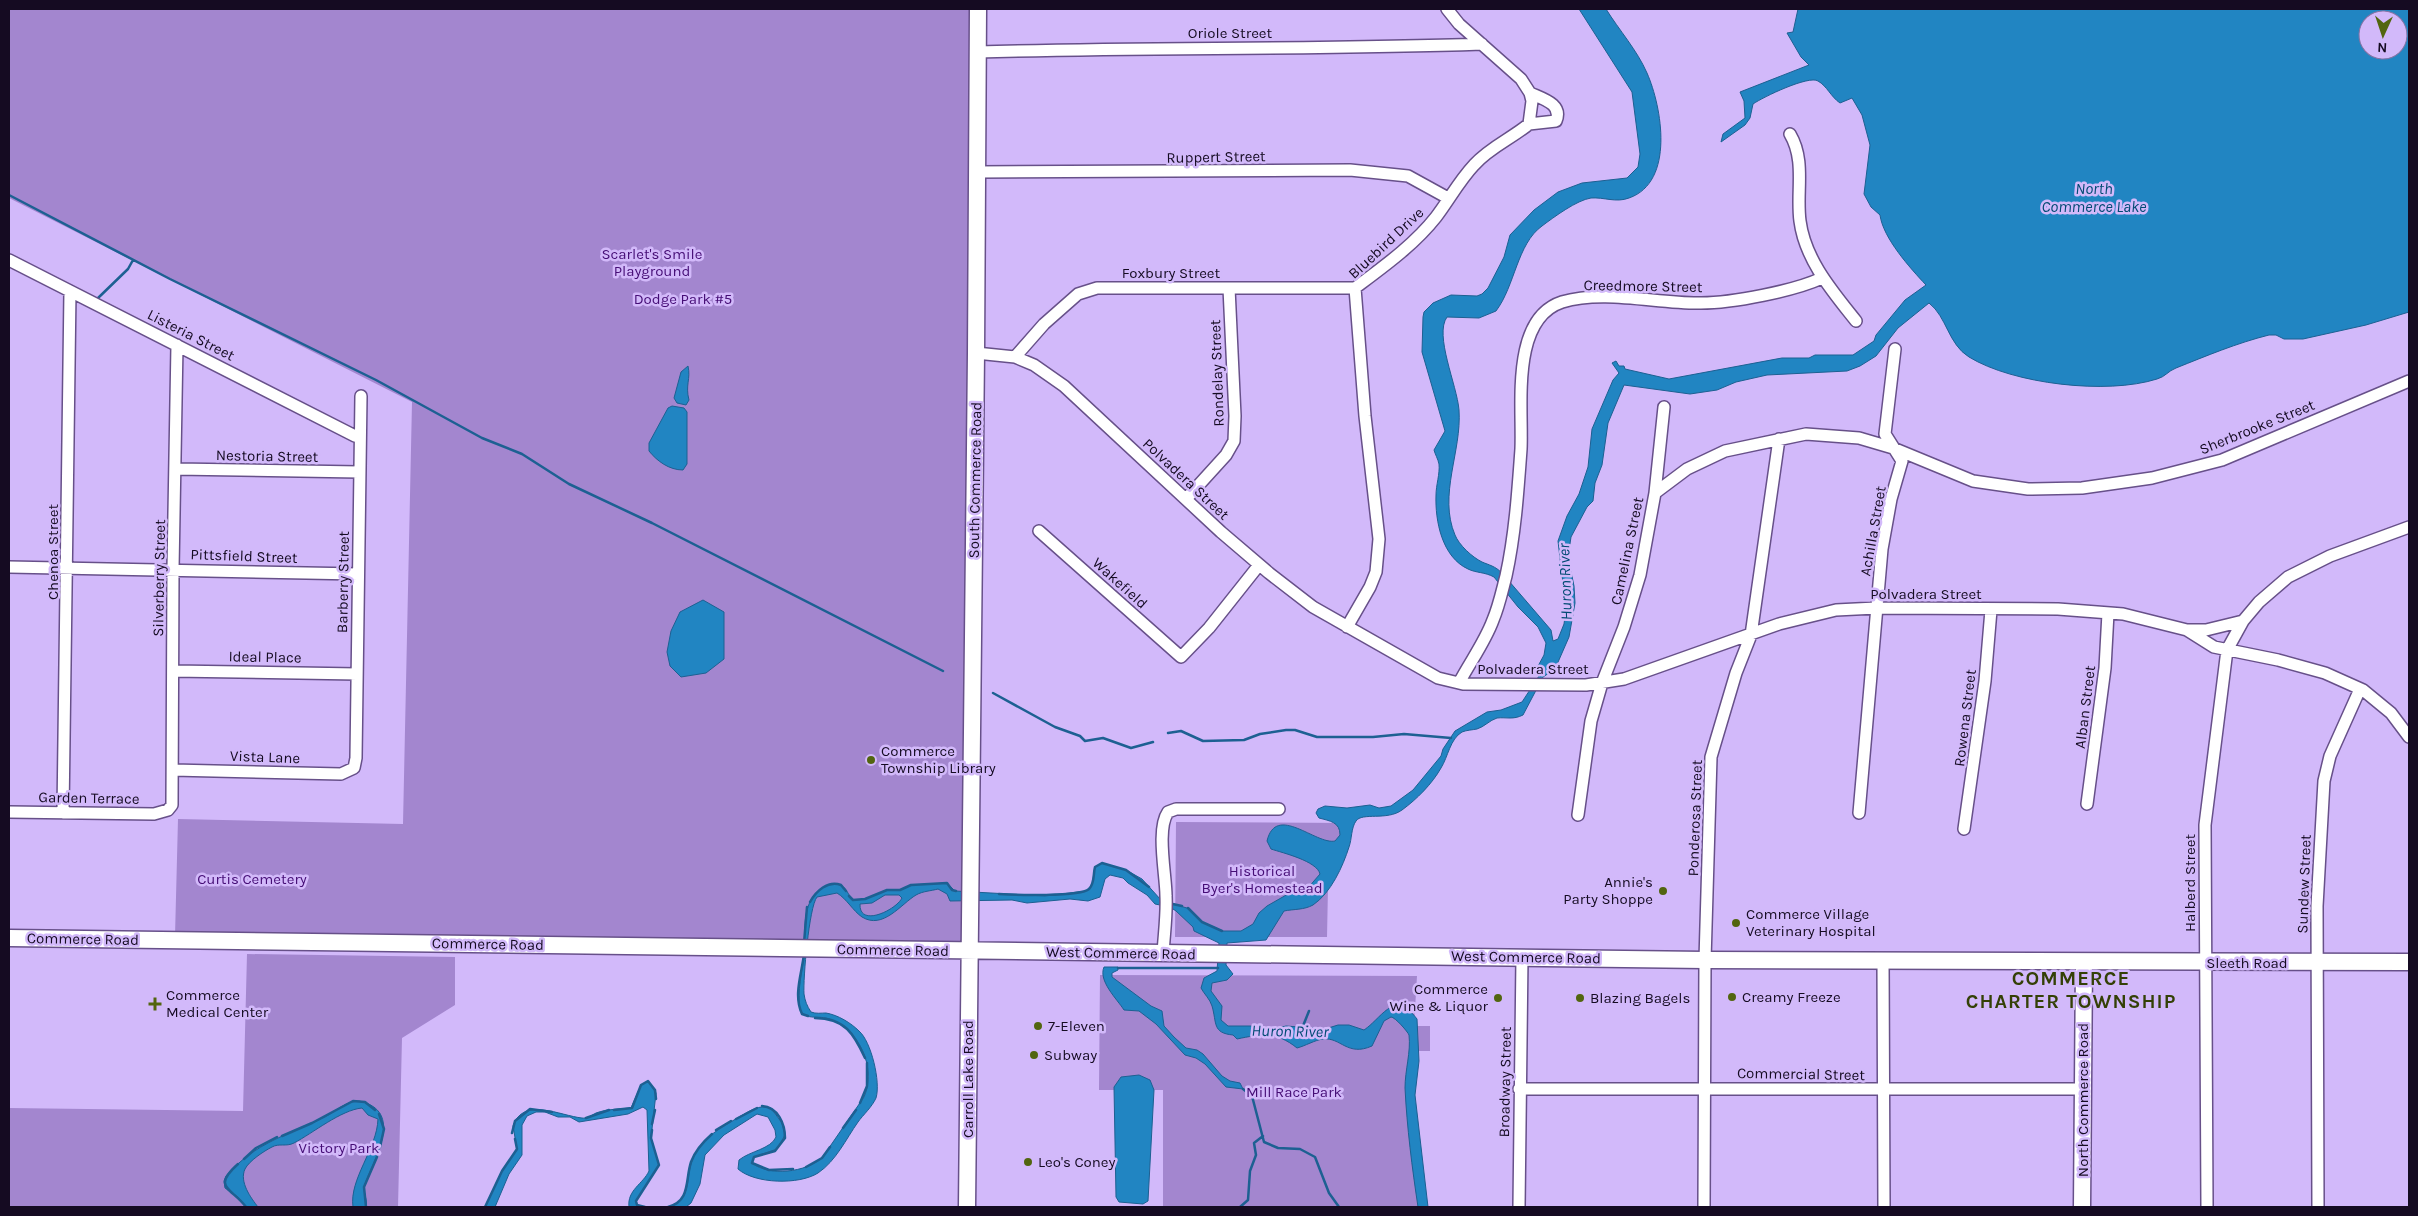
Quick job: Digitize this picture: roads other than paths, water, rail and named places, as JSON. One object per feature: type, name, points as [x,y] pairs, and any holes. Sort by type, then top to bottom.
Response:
[{"type":"main road","name":"South Commerce Road","points":[[968,951],[978,172],[978,9]]},
{"type":"main road","name":"Commerce Road","points":[[9,938],[968,951]]},
{"type":"main road","name":"West Commerce Road","points":[[968,951],[1706,960],[2084,962]]},
{"type":"main road","name":"Carroll Lake Road","points":[[967,1207],[968,951]]},
{"type":"main road","name":"Sleeth Road","points":[[2084,962],[2409,962]]},
{"type":"main road","name":"North Commerce Road","points":[[2082,1207],[2084,962]]},
{"type":"street","points":[[1447,9],[1459,24],[1521,79],[1530,93],[1532,110],[1529,124],[1556,121],[1558,109],[1530,93]]},
{"type":"street","name":"Oriole Street","points":[[978,52],[1090,49],[1360,48],[1482,44]]},
{"type":"street","name":"Bluebird Drive","points":[[1347,627],[1370,588],[1376,572],[1379,539],[1365,416],[1355,288],[1411,242],[1436,218],[1448,198],[1474,164],[1496,146],[1529,124]]},
{"type":"street","points":[[1790,134],[1796,145],[1799,160],[1800,222],[1811,256],[1822,278],[1856,321]]},
{"type":"street","name":"Ruppert Street","points":[[978,172],[1350,170],[1408,176],[1448,198]]},
{"type":"street","name":"Listeria Street","points":[[9,260],[360,437]]},
{"type":"street","name":"Creedmore Street","points":[[1459,683],[1493,621],[1506,575],[1521,448],[1523,367],[1526,348],[1541,316],[1561,302],[1587,297],[1702,303],[1728,301],[1808,284],[1822,278]]},
{"type":"street","name":"Foxbury Street","points":[[1014,357],[1044,324],[1078,294],[1097,288],[1355,288]]},
{"type":"street","name":"Rondelay Street","points":[[1186,499],[1226,455],[1234,441],[1236,416],[1230,288]]},
{"type":"street","name":"Chenoa Street","points":[[63,813],[70,292]]},
{"type":"street","name":"Silverberry Street","points":[[168,810],[172,805],[174,770],[173,569],[178,345]]},
{"type":"street","name":"Achilla Street","points":[[1859,813],[1882,549],[1891,499],[1902,462],[1885,434],[1894,349]]},
{"type":"street","name":"Polvadera Street","points":[[976,353],[1014,357],[1034,365],[1064,386],[1259,565],[1313,607],[1438,678],[1459,683],[1586,685],[1624,679],[1779,624],[1836,610],[1876,608],[2058,609],[2123,614],[2187,630],[2218,628],[2243,621]]},
{"type":"street","name":"Sherbrooke Street","points":[[1655,493],[1687,469],[1725,451],[1806,434],[1859,438],[1893,448],[1973,481],[2028,489],[2082,488],[2152,478],[2222,460],[2409,381]]},
{"type":"street","name":"Barberry Street","points":[[354,768],[356,758],[360,396]]},
{"type":"street","name":"Camelina Street","points":[[1578,815],[1591,721],[1602,683],[1624,627],[1640,575],[1655,493],[1664,407]]},
{"type":"street","name":"Ponderosa Street","points":[[1704,1207],[1706,960],[1711,757],[1736,673],[1751,635],[1779,439]]},
{"type":"street","name":"Nestoria Street","points":[[176,469],[359,472]]},
{"type":"street","points":[[2227,650],[2243,621],[2260,602],[2288,577],[2330,556],[2409,527]]},
{"type":"street","name":"Wakefield","points":[[1039,531],[1181,657],[1209,628],[1259,565]]},
{"type":"street","name":"Pittsfield Street","points":[[9,566],[358,574]]},
{"type":"street","name":"Rowena Street","points":[[1964,829],[1985,681],[1992,610]]},
{"type":"street","name":"Alban Street","points":[[2087,804],[2105,668],[2108,613]]},
{"type":"street","name":"Polvadera Street","points":[[2187,630],[2214,647],[2246,652],[2325,673],[2360,689],[2391,713],[2409,737]]},
{"type":"street","name":"Halberd Street","points":[[2207,1207],[2205,824],[2227,650]]},
{"type":"street","name":"Ideal Place","points":[[173,671],[357,674]]},
{"type":"street","name":"Sundew Street","points":[[2318,1207],[2317,906],[2324,781],[2330,756],[2360,689]]},
{"type":"street","name":"Vista Lane","points":[[174,770],[341,774],[354,768]]},
{"type":"street","points":[[1163,954],[1166,910],[1164,818],[1168,812],[1176,809],[1280,808]]},
{"type":"street","name":"Garden Terrace","points":[[9,812],[154,814],[168,810]]},
{"type":"street","name":"Broadway Street","points":[[1519,1207],[1522,957]]},
{"type":"street","points":[[1883,960],[1884,1207]]},
{"type":"street","name":"Commercial Street","points":[[1519,1089],[2083,1089]]},
{"type":"water","name":"North Commerce Lake","points":[[1579,9],[1606,9],[1633,48],[1647,73],[1657,105],[1660,123],[1661,142],[1659,160],[1653,176],[1644,189],[1629,198],[1619,200],[1585,199],[1553,218],[1542,226],[1527,243],[1508,290],[1496,311],[1479,318],[1447,317],[1444,325],[1443,336],[1447,361],[1459,410],[1459,426],[1449,504],[1450,520],[1455,535],[1470,554],[1502,573],[1551,630],[1553,641],[1558,639],[1564,624],[1566,609],[1558,541],[1567,516],[1579,494],[1588,467],[1592,429],[1613,380],[1619,373],[1612,363],[1616,361],[1619,366],[1624,366],[1625,369],[1669,379],[1782,358],[1809,358],[1815,355],[1853,355],[1874,341],[1876,335],[1905,300],[1926,285],[1892,243],[1882,224],[1880,215],[1871,207],[1864,194],[1870,145],[1862,115],[1852,98],[1840,103],[1818,81],[1805,81],[1796,84],[1753,104],[1750,118],[1745,125],[1721,142],[1723,134],[1745,118],[1744,101],[1740,92],[1809,65],[1801,57],[1787,33],[1793,32],[1798,9],[2409,9],[2409,312],[2366,325],[2303,339],[2284,339],[2276,335],[2257,338],[2173,369],[2157,379],[2136,384],[2087,386],[2035,380],[2010,374],[1969,357],[1956,345],[1940,316],[1929,303],[1898,328],[1876,356],[1860,366],[1847,371],[1767,375],[1736,382],[1717,390],[1690,394],[1624,385],[1608,423],[1602,465],[1595,483],[1593,501],[1587,507],[1571,537],[1568,557],[1574,586],[1575,603],[1569,637],[1555,669],[1543,677],[1523,715],[1513,718],[1497,718],[1480,728],[1464,731],[1458,735],[1433,780],[1419,796],[1402,810],[1389,815],[1359,818],[1353,827],[1350,844],[1336,879],[1325,894],[1310,907],[1284,911],[1266,940],[1227,943],[1226,965],[1233,974],[1227,980],[1212,983],[1211,991],[1222,1006],[1221,1020],[1228,1026],[1259,1026],[1266,1031],[1286,1026],[1325,1029],[1338,1025],[1349,1025],[1364,1030],[1389,1008],[1402,1006],[1409,1010],[1417,1019],[1419,1061],[1415,1095],[1428,1207],[1418,1207],[1410,1148],[1405,1088],[1409,1035],[1401,1025],[1391,1017],[1384,1021],[1372,1046],[1363,1049],[1350,1048],[1329,1039],[1323,1039],[1297,1048],[1275,1036],[1261,1035],[1237,1039],[1233,1035],[1222,1032],[1216,1026],[1211,1003],[1201,988],[1204,978],[1217,971],[1219,943],[1194,931],[1193,927],[1170,907],[1155,904],[1147,895],[1123,878],[1110,875],[1105,879],[1100,897],[1088,901],[1070,899],[1027,903],[1012,900],[950,901],[947,894],[938,889],[916,895],[891,914],[877,920],[862,917],[837,893],[817,897],[811,914],[807,944],[804,994],[807,1006],[811,1012],[826,1013],[840,1017],[863,1036],[874,1062],[877,1082],[876,1098],[830,1162],[818,1173],[800,1180],[766,1180],[755,1178],[738,1169],[739,1160],[770,1144],[776,1137],[775,1130],[768,1117],[757,1114],[724,1135],[705,1155],[700,1184],[691,1203],[686,1207],[668,1207],[682,1199],[687,1186],[691,1163],[703,1143],[719,1129],[747,1113],[762,1107],[771,1108],[782,1123],[785,1135],[777,1149],[754,1157],[752,1163],[768,1170],[788,1171],[807,1167],[822,1158],[864,1097],[867,1086],[867,1062],[857,1040],[840,1024],[829,1019],[806,1015],[800,1010],[799,988],[808,908],[816,893],[829,884],[841,885],[853,900],[865,899],[887,890],[900,890],[911,885],[947,883],[955,891],[1045,896],[1086,891],[1092,885],[1095,867],[1102,863],[1126,870],[1142,879],[1161,900],[1190,909],[1202,922],[1223,931],[1241,931],[1253,924],[1259,913],[1267,906],[1288,894],[1307,889],[1320,874],[1318,869],[1306,861],[1271,849],[1267,841],[1272,830],[1279,826],[1287,825],[1327,841],[1335,841],[1340,835],[1338,827],[1334,823],[1319,818],[1316,813],[1318,809],[1325,806],[1347,808],[1370,805],[1379,808],[1391,806],[1413,790],[1441,756],[1443,749],[1455,731],[1487,712],[1501,710],[1522,702],[1539,676],[1537,668],[1544,655],[1546,643],[1538,627],[1518,607],[1494,577],[1468,569],[1452,556],[1446,547],[1439,527],[1436,491],[1439,464],[1434,450],[1445,431],[1422,352],[1424,312],[1433,303],[1451,295],[1477,296],[1482,294],[1488,288],[1504,257],[1510,235],[1534,210],[1558,192],[1582,183],[1627,178],[1638,167],[1640,154],[1632,92]],"holes":[[[885,895],[899,895],[902,898],[886,912],[871,916],[865,915],[861,911],[860,904],[872,903]]]},
{"type":"water","points":[[688,366],[689,400],[686,405],[677,403],[674,398],[681,372]]},
{"type":"water","points":[[672,406],[684,408],[687,412],[687,464],[683,470],[678,470],[664,464],[649,451],[649,443],[668,408]]},
{"type":"water","points":[[703,600],[724,612],[724,659],[706,673],[681,677],[670,666],[667,652],[671,631],[680,612]]},
{"type":"water","points":[[1104,967],[1118,967],[1118,970],[1112,973],[1112,977],[1151,1006],[1162,1011],[1164,1026],[1174,1037],[1186,1048],[1197,1050],[1203,1054],[1222,1076],[1230,1081],[1240,1083],[1243,1089],[1226,1087],[1205,1064],[1196,1058],[1185,1055],[1156,1024],[1139,1011],[1124,1010],[1106,984],[1103,972]]},
{"type":"water","points":[[1139,1075],[1150,1080],[1154,1090],[1148,1201],[1143,1204],[1119,1202],[1116,1197],[1114,1087],[1121,1077]]},
{"type":"water","points":[[648,1081],[656,1093],[651,1138],[659,1165],[636,1201],[637,1205],[645,1207],[629,1207],[630,1196],[649,1171],[647,1110],[643,1107],[628,1114],[579,1122],[570,1117],[558,1117],[545,1112],[536,1112],[527,1116],[522,1125],[522,1155],[509,1174],[495,1207],[485,1207],[502,1171],[517,1149],[513,1126],[518,1117],[525,1112],[543,1110],[584,1118],[614,1109],[631,1108],[641,1085]]},
{"type":"water","points":[[359,1101],[373,1106],[381,1115],[383,1125],[383,1136],[364,1187],[366,1207],[353,1207],[353,1196],[359,1175],[373,1141],[378,1119],[368,1115],[362,1108],[336,1117],[294,1143],[272,1147],[250,1163],[245,1169],[244,1179],[247,1190],[258,1207],[246,1207],[238,1197],[225,1188],[224,1181],[226,1176],[237,1164],[260,1147],[325,1117],[345,1104]]},
{"type":"waterway","points":[[9,195],[170,279],[376,380],[482,438],[522,454],[569,484],[652,523],[943,671]]},
{"type":"waterway","points":[[97,299],[128,269],[133,260]]},
{"type":"waterway","points":[[993,693],[1055,727],[1080,736],[1085,741],[1103,738],[1131,748],[1153,742]]},
{"type":"waterway","points":[[1168,733],[1181,731],[1203,741],[1244,740],[1260,734],[1286,730],[1295,730],[1317,737],[1373,737],[1404,734],[1451,738]]},
{"type":"waterway","points":[[999,894],[1046,895],[1083,892],[1091,887],[1095,867],[1102,863],[1126,870],[1149,887]]},
{"type":"waterway","points":[[849,896],[853,900],[865,899],[887,890],[900,890],[911,885],[947,883],[952,890],[956,891]]},
{"type":"waterway","points":[[810,902],[819,890],[827,885],[841,885],[846,891]]},
{"type":"waterway","points":[[1168,903],[1182,906]]},
{"type":"waterway","points":[[804,943],[807,907]]},
{"type":"waterway","points":[[1188,908],[1202,922],[1222,931]]},
{"type":"waterway","points":[[804,954],[798,999],[802,1014],[808,1016]]},
{"type":"waterway","points":[[1118,968],[1218,968]]},
{"type":"waterway","name":"Huron River","points":[[1303,1026],[1309,1011]]},
{"type":"waterway","points":[[815,1018],[841,1024],[857,1042],[865,1058]]},
{"type":"waterway","points":[[860,1103],[867,1086],[867,1063]]},
{"type":"waterway","points":[[614,1110],[632,1108],[641,1085],[648,1081],[655,1090],[656,1099]]},
{"type":"waterway","points":[[1243,1089],[1252,1096],[1264,1142],[1278,1148],[1300,1149],[1315,1157],[1329,1193],[1339,1207]]},
{"type":"waterway","points":[[282,1136],[312,1123],[353,1101],[365,1102],[375,1110]]},
{"type":"waterway","points":[[762,1106],[772,1109],[779,1117],[784,1127],[785,1138],[775,1151],[754,1157],[752,1163],[769,1170],[793,1169]]},
{"type":"waterway","points":[[736,1119],[757,1108]]},
{"type":"waterway","points":[[512,1133],[515,1121],[530,1109],[552,1112]]},
{"type":"waterway","points":[[586,1118],[609,1110]]},
{"type":"waterway","points":[[652,1124],[655,1110]]},
{"type":"waterway","points":[[843,1128],[856,1110]]},
{"type":"waterway","points":[[379,1114],[384,1129],[380,1147]]},
{"type":"waterway","points":[[716,1130],[731,1121]]},
{"type":"waterway","points":[[645,1207],[637,1205],[636,1201],[659,1165],[651,1138],[652,1130]]},
{"type":"waterway","points":[[668,1207],[675,1204],[684,1195],[691,1162],[700,1146],[712,1134]]},
{"type":"waterway","points":[[1240,1207],[1248,1200],[1250,1171],[1256,1155],[1254,1143],[1263,1136]]},
{"type":"waterway","points":[[244,1159],[256,1148],[277,1137]]},
{"type":"waterway","points":[[485,1207],[502,1171],[517,1149],[515,1139]]},
{"type":"waterway","points":[[806,1167],[822,1158],[830,1147]]},
{"type":"waterway","points":[[366,1207],[364,1187],[377,1157]]},
{"type":"waterway","points":[[238,1164],[230,1172],[225,1183],[230,1191],[246,1207]]},
{"type":"place","name":"Commerce Township Library","points":[[871,760]]},
{"type":"place","name":"Annie's Party Shoppe","points":[[1663,891]]},
{"type":"place","name":"Commerce Village Veterinary Hospital","points":[[1736,923]]},
{"type":"place","name":"Creamy Freeze","points":[[1732,997]]},
{"type":"place","name":"Commerce Wine & Liquor","points":[[1498,998]]},
{"type":"place","name":"Blazing Bagels","points":[[1580,998]]},
{"type":"place","name":"Commerce Medical Center","points":[[155,1004]]},
{"type":"place","name":"7-Eleven","points":[[1038,1026]]},
{"type":"place","name":"Subway","points":[[1034,1055]]},
{"type":"place","name":"Leo's Coney","points":[[1028,1162]]},
{"type":"district","name":"COMMERCE CHARTER TOWNSHIP","points":[[2071,990]]},
{"type":"park label","name":"Scarlet's Smile Playground","points":[[652,262]]},
{"type":"park label","name":"Dodge Park #5","points":[[683,299]]},
{"type":"park label","name":"Curtis Cemetery","points":[[252,879]]},
{"type":"park label","name":"Historical Byer's Homestead","points":[[1262,880]]},
{"type":"park label","name":"Mill Race Park","points":[[1294,1092]]},
{"type":"park label","name":"Victory Park","points":[[339,1148]]}]
